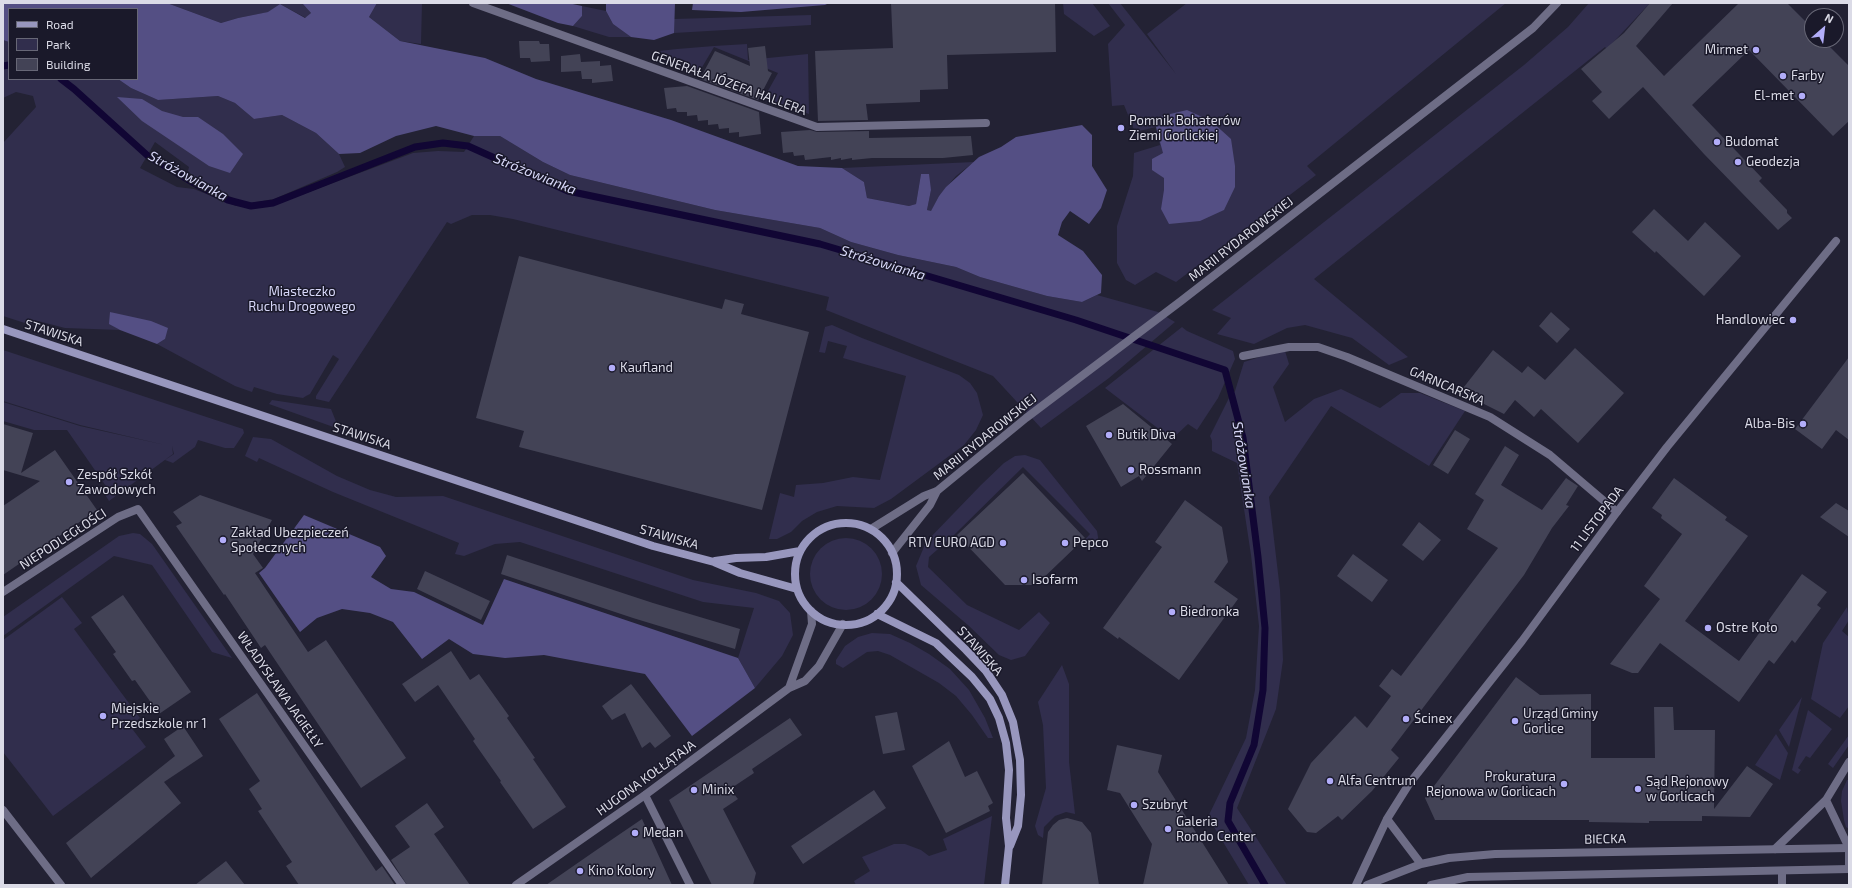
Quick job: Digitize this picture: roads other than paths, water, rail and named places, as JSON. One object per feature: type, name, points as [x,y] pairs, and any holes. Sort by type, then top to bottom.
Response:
[{"type":"main road","name":"STAWISKA","points":[[3,329],[653,546],[714,562],[740,573],[797,589]]},
{"type":"main road","points":[[834,524],[857,524],[871,529],[881,537],[892,553],[897,570],[896,582],[888,602],[877,614],[861,622],[843,624],[826,620],[811,611],[803,601],[797,589],[795,570],[800,551],[814,534],[834,524]]},
{"type":"main road","name":"STAWISKA","points":[[714,562],[736,558],[766,557],[800,551]]},
{"type":"main road","name":"STAWISKA","points":[[896,582],[986,671],[1002,695],[1013,722],[1020,760],[1021,795],[1018,826],[1009,846]]},
{"type":"main road","name":"STAWISKA","points":[[877,614],[936,643],[972,677],[990,699],[999,718],[1006,742],[1009,770],[1006,818],[1009,846],[1005,885]]},
{"type":"street","name":"GENERAŁA JÓZEFA HALLERA","points":[[473,3],[817,127],[986,123]]},
{"type":"street","name":"MARII RYDAROWSKIEJ","points":[[871,529],[924,496],[937,491],[1026,418],[1102,362],[1533,28],[1557,3]]},
{"type":"street","name":"11 LISTOPADA","points":[[1356,885],[1387,819],[1409,784],[1522,641],[1616,512],[1699,407],[1836,241]]},
{"type":"street","name":"GARNCARSKA","points":[[1243,356],[1289,346],[1318,347],[1347,357],[1490,417],[1550,455],[1616,512]]},
{"type":"street","name":"MARII RYDAROWSKIEJ","points":[[892,553],[930,505],[937,491]]},
{"type":"street","name":"NIEPODLEGŁOŚCI","points":[[3,592],[118,518],[138,509]]},
{"type":"street","name":"WŁADYSŁAWA JAGIEŁŁY","points":[[138,509],[402,885]]},
{"type":"street","points":[[789,688],[812,624],[811,611]]},
{"type":"street","name":"HUGONA KOŁŁĄTAJA","points":[[516,885],[645,795],[789,688],[804,681],[819,666],[843,624]]},
{"type":"street","points":[[1775,849],[1826,800],[1849,762]]},
{"type":"street","points":[[645,795],[690,885]]},
{"type":"street","points":[[1431,885],[1468,877],[1849,869],[1849,848],[1826,800]]},
{"type":"street","points":[[3,810],[61,885]]},
{"type":"street","points":[[1387,819],[1421,864]]},
{"type":"street","name":"BIECKA","points":[[1367,885],[1421,864],[1449,858],[1495,854],[1849,848]]},
{"type":"street","points":[[1782,870],[1782,885]]},
{"type":"waterway","name":"Stróżowianka","points":[[3,66],[8,65]]},
{"type":"waterway","name":"Stróżowianka","points":[[62,80],[148,156],[199,186],[228,200],[251,206],[273,203],[415,147],[443,143],[468,146],[568,191],[820,244],[1076,320],[1225,370],[1243,438],[1258,557],[1265,628],[1263,690],[1254,745],[1230,803],[1228,821],[1265,885]]},
{"type":"place","name":"Mirmet","points":[[1756,50]]},
{"type":"place","name":"Farby","points":[[1783,76]]},
{"type":"place","name":"El-met","points":[[1802,96]]},
{"type":"place","name":"Pomnik Bohaterów Ziemi Gorlickiej","points":[[1121,128]]},
{"type":"place","name":"Budomat","points":[[1717,142]]},
{"type":"place","name":"Geodezja","points":[[1738,162]]},
{"type":"place","name":"Handlowiec","points":[[1793,320]]},
{"type":"place","name":"Kaufland","points":[[612,368]]},
{"type":"place","name":"Alba-Bis","points":[[1803,424]]},
{"type":"place","name":"Butik Diva","points":[[1109,435]]},
{"type":"place","name":"Rossmann","points":[[1131,470]]},
{"type":"place","name":"Zespół Szkół Zawodowych","points":[[69,482]]},
{"type":"place","name":"Zakład Ubezpieczeń Społecznych","points":[[223,540]]},
{"type":"place","name":"RTV EURO AGD","points":[[1003,543]]},
{"type":"place","name":"Pepco","points":[[1065,543]]},
{"type":"place","name":"Isofarm","points":[[1024,580]]},
{"type":"place","name":"Biedronka","points":[[1172,612]]},
{"type":"place","name":"Ostre Koło","points":[[1708,628]]},
{"type":"place","name":"Miejskie Przedszkole nr 1","points":[[103,716]]},
{"type":"place","name":"Ścinex","points":[[1406,719]]},
{"type":"place","name":"Urząd Gminy Gorlice","points":[[1515,721]]},
{"type":"place","name":"Alfa Centrum","points":[[1330,781]]},
{"type":"place","name":"Prokuratura Rejonowa w Gorlicach","points":[[1564,784]]},
{"type":"place","name":"Sąd Rejonowy w Gorlicach","points":[[1638,789]]},
{"type":"place","name":"Minix","points":[[694,790]]},
{"type":"place","name":"Szubryt","points":[[1134,805]]},
{"type":"place","name":"Galeria Rondo Center","points":[[1168,829]]},
{"type":"place","name":"Medan","points":[[635,833]]},
{"type":"place","name":"Kino Kolory","points":[[580,871]]},
{"type":"park label","name":"Miasteczko Ruchu Drogowego","points":[[302,300]]}]
